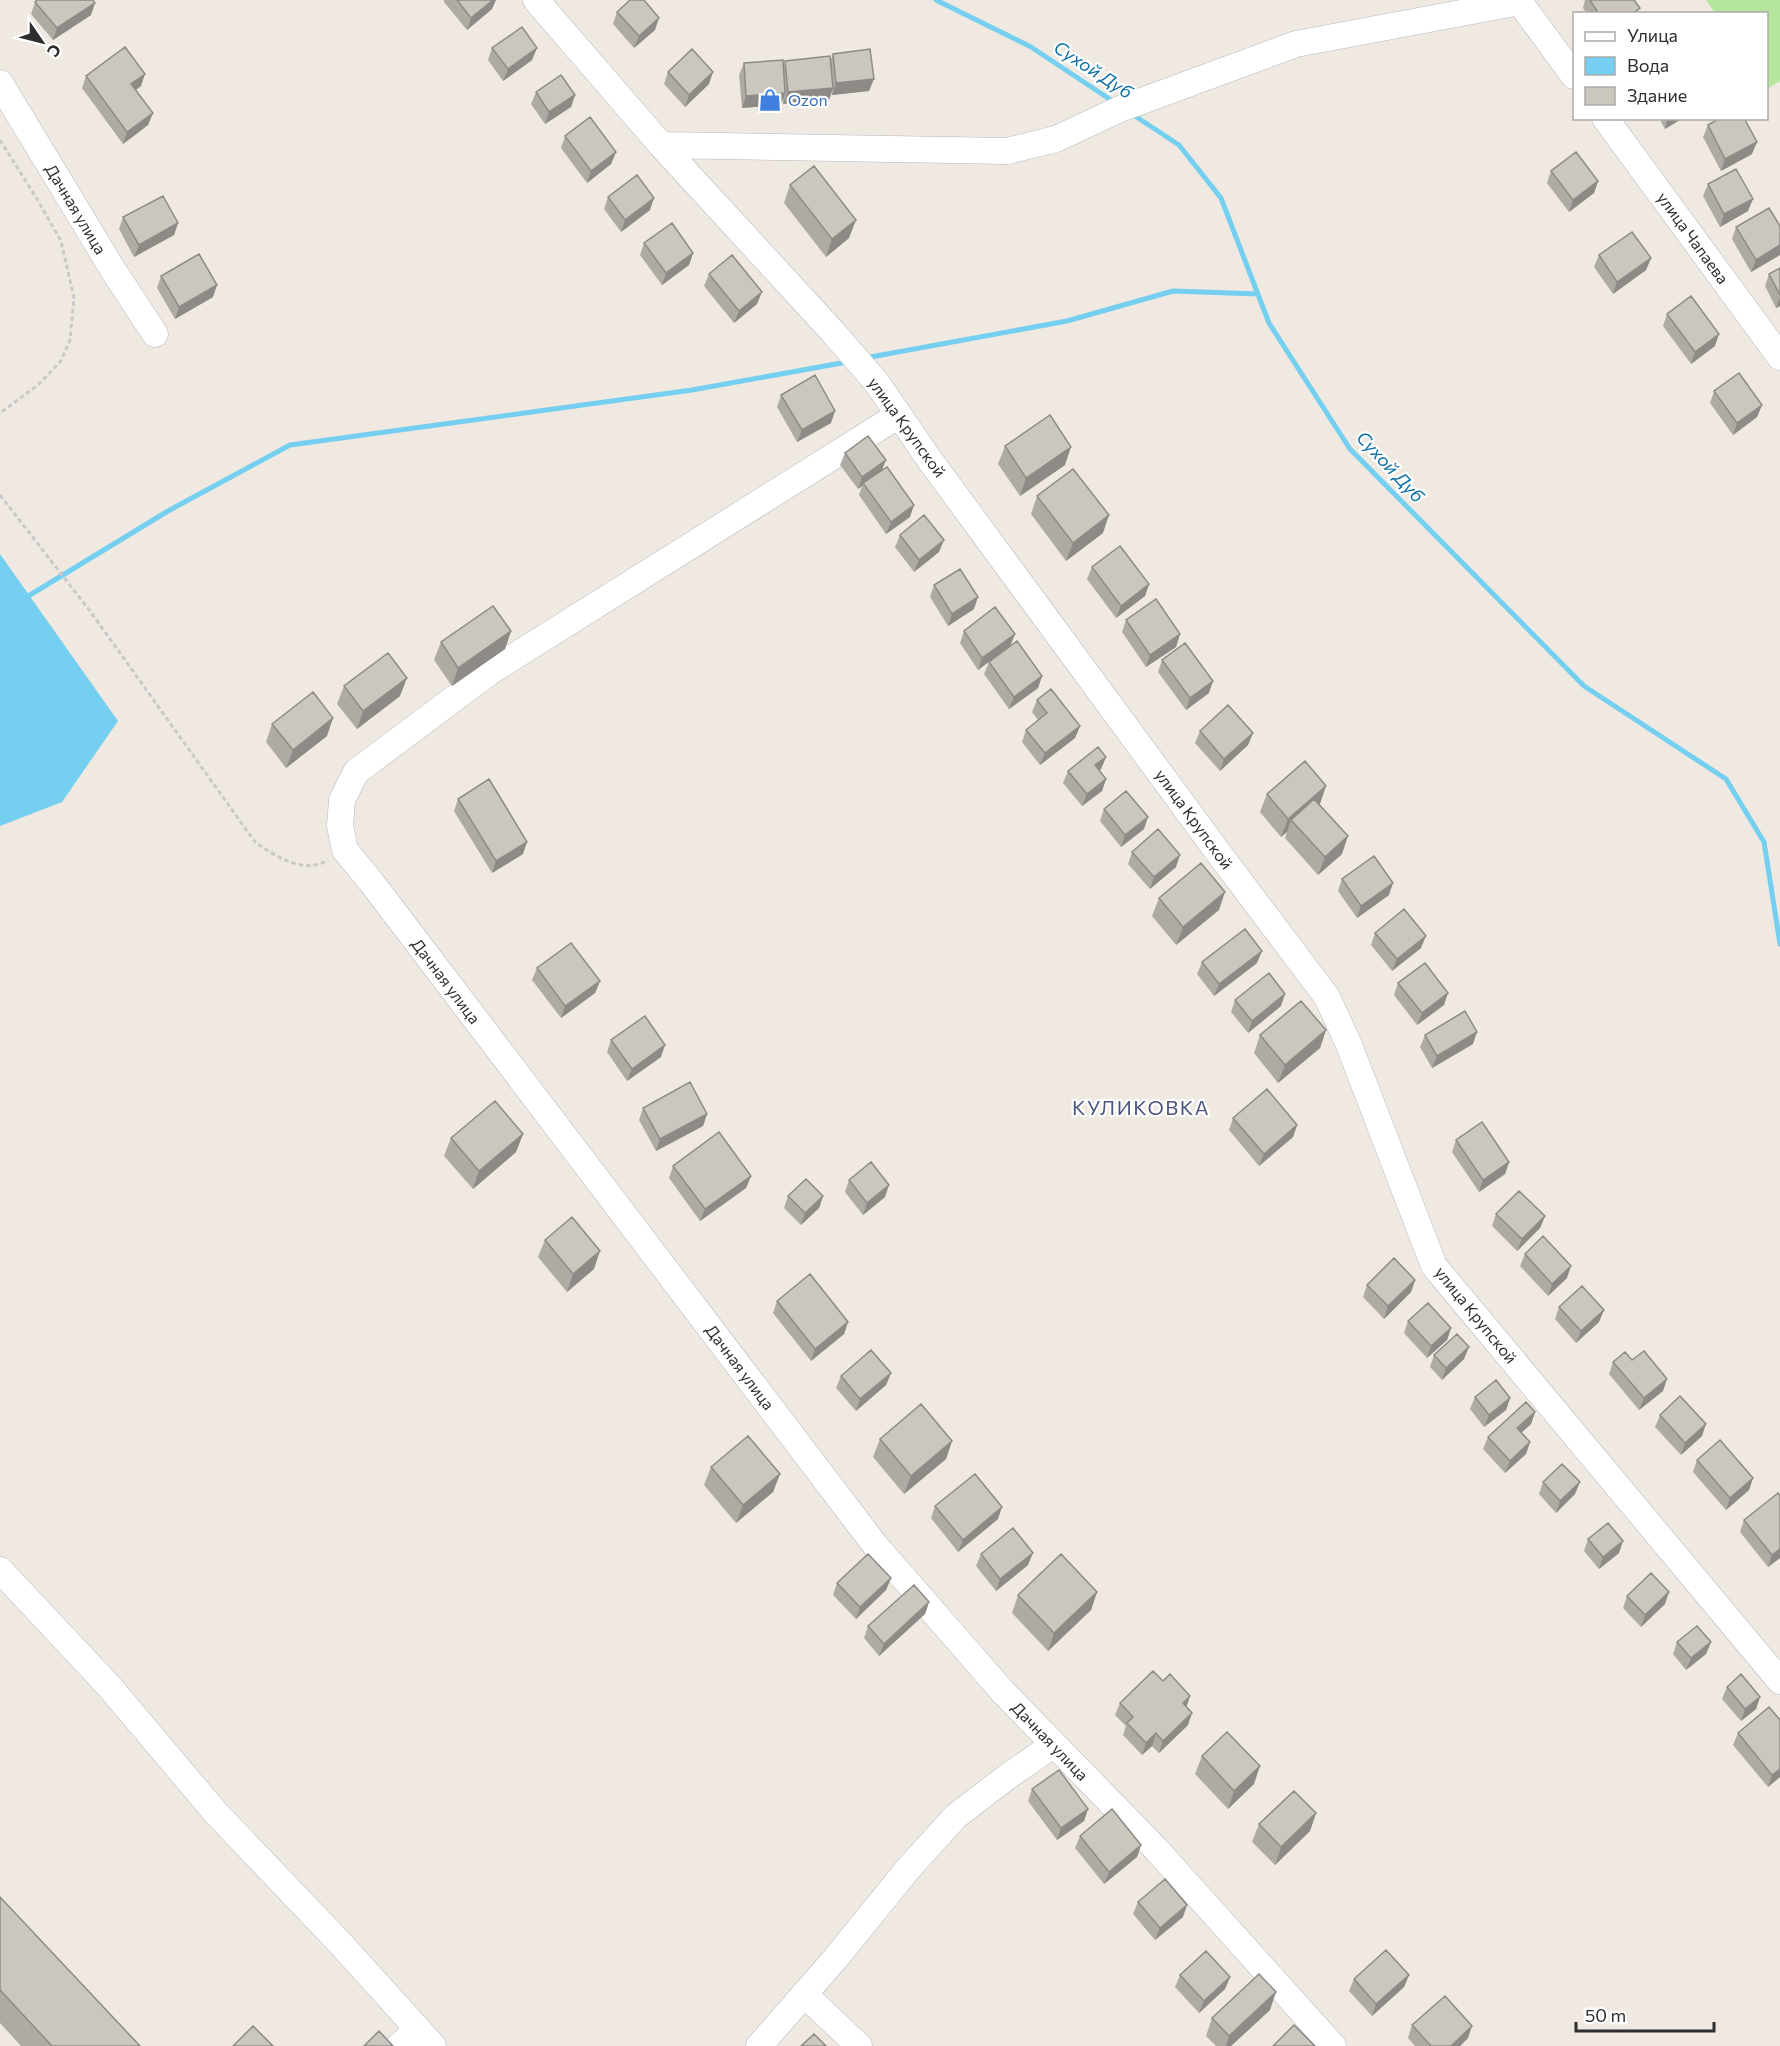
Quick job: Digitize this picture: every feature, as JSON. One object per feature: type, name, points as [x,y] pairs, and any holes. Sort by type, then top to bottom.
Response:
[{"type":"street","name":"улица Крупской","points":[[536,0],[661,145],[877,383],[1199,826],[1327,997],[1349,1045],[1434,1266],[1780,1681]]},
{"type":"street","points":[[661,145],[1007,151],[1056,139],[1120,109],[1296,44],[1519,1],[1573,73]]},
{"type":"street","name":"Дачная улица","points":[[0,83],[154,334]]},
{"type":"street","name":"улица Чапаева","points":[[1606,120],[1780,357]]},
{"type":"street","points":[[345,850],[340,826],[342,800],[356,772],[491,671],[899,415]]},
{"type":"street","name":"Дачная улица","points":[[345,850],[875,1545],[1004,1693],[1156,1849],[1334,2046]]},
{"type":"street","points":[[0,1569],[108,1685],[216,1813],[340,1943],[417,2040]]},
{"type":"street","points":[[759,2046],[908,1869],[956,1816],[1053,1744]]},
{"type":"street","points":[[804,1994],[859,2046]]},
{"type":"path","points":[[0,140],[61,241],[74,298],[70,340],[61,361],[38,385],[0,413]]},
{"type":"path","points":[[0,495],[90,611],[255,843],[283,861],[319,866],[345,850]]},
{"type":"green space","points":[[1706,0],[1780,0],[1780,81],[1768,88],[1768,12],[1714,12]]},
{"type":"water","points":[[0,554],[118,721],[62,802],[0,826]]},
{"type":"building","points":[[37,0],[93,0],[95,3],[57,28],[35,2]]},
{"type":"building","points":[[457,0],[493,0],[471,18]]},
{"type":"building","points":[[630,0],[644,0],[659,18],[639,36],[617,12]]},
{"type":"building","points":[[1590,0],[1634,0],[1640,8],[1635,12],[1598,12]]},
{"type":"building","points":[[522,27],[537,48],[508,69],[492,48]]},
{"type":"building","points":[[125,47],[145,74],[131,84],[153,113],[127,132],[86,76]]},
{"type":"building","points":[[692,49],[713,72],[689,95],[668,72]]},
{"type":"building","points":[[870,49],[874,79],[836,83],[833,54]]},
{"type":"building","points":[[830,56],[833,88],[788,92],[785,61]]},
{"type":"building","points":[[783,60],[785,93],[746,96],[744,63]]},
{"type":"building","points":[[561,75],[575,95],[549,112],[536,92]]},
{"type":"building","points":[[590,117],[616,152],[591,171],[565,136]]},
{"type":"building","points":[[1717,120],[1745,120],[1757,142],[1725,159],[1708,125]]},
{"type":"building","points":[[1576,152],[1598,181],[1573,200],[1551,171]]},
{"type":"building","points":[[814,166],[856,220],[832,239],[790,185]]},
{"type":"building","points":[[1736,169],[1753,199],[1724,214],[1708,184]]},
{"type":"building","points":[[637,175],[654,198],[625,220],[608,197]]},
{"type":"building","points":[[163,196],[178,223],[139,245],[123,217]]},
{"type":"building","points":[[1769,208],[1780,226],[1780,245],[1756,260],[1736,227]]},
{"type":"building","points":[[672,223],[693,253],[666,273],[644,243]]},
{"type":"building","points":[[1632,232],[1651,258],[1617,282],[1599,255]]},
{"type":"building","points":[[199,254],[217,285],[179,307],[161,276]]},
{"type":"building","points":[[732,255],[762,292],[739,311],[709,274]]},
{"type":"building","points":[[1780,268],[1780,295],[1769,274]]},
{"type":"building","points":[[1691,296],[1719,334],[1695,352],[1667,314]]},
{"type":"building","points":[[1739,373],[1762,405],[1737,423],[1714,391]]},
{"type":"building","points":[[815,375],[835,411],[802,430],[781,395]]},
{"type":"building","points":[[1050,415],[1071,447],[1026,478],[1005,446]]},
{"type":"building","points":[[868,436],[886,460],[862,477],[845,453]]},
{"type":"building","points":[[887,467],[914,505],[891,522],[863,483]]},
{"type":"building","points":[[1073,469],[1109,515],[1073,543],[1037,496]]},
{"type":"building","points":[[924,515],[944,540],[919,560],[900,535]]},
{"type":"building","points":[[1120,546],[1149,584],[1121,606],[1092,567]]},
{"type":"building","points":[[960,569],[978,597],[952,614],[934,585]]},
{"type":"building","points":[[1156,599],[1180,634],[1150,655],[1126,620]]},
{"type":"building","points":[[493,606],[511,631],[458,668],[441,642]]},
{"type":"building","points":[[995,607],[1015,634],[982,658],[964,631]]},
{"type":"building","points":[[1017,641],[1042,676],[1014,697],[989,662]]},
{"type":"building","points":[[1185,643],[1213,681],[1190,698],[1162,660]]},
{"type":"building","points":[[388,653],[407,678],[363,711],[344,686]]},
{"type":"building","points":[[1051,689],[1080,726],[1045,753],[1026,730],[1047,713],[1037,700]]},
{"type":"building","points":[[313,692],[333,718],[293,750],[272,724]]},
{"type":"building","points":[[1228,705],[1253,733],[1224,759],[1200,731]]},
{"type":"building","points":[[1098,747],[1106,757],[1095,765],[1106,779],[1087,794],[1068,771]]},
{"type":"building","points":[[1305,761],[1326,786],[1288,819],[1267,794]]},
{"type":"building","points":[[489,779],[527,842],[496,861],[458,799]]},
{"type":"building","points":[[1126,791],[1148,817],[1125,835],[1104,809]]},
{"type":"building","points":[[1314,799],[1348,836],[1325,857],[1291,820]]},
{"type":"building","points":[[1158,829],[1180,855],[1154,877],[1132,852]]},
{"type":"building","points":[[1374,856],[1393,883],[1361,906],[1342,879]]},
{"type":"building","points":[[1201,863],[1225,892],[1183,927],[1159,898]]},
{"type":"building","points":[[1404,909],[1426,936],[1397,959],[1375,933]]},
{"type":"building","points":[[1245,929],[1262,951],[1219,984],[1202,962]]},
{"type":"building","points":[[571,943],[600,981],[565,1006],[537,968]]},
{"type":"building","points":[[1425,963],[1448,993],[1422,1013],[1398,983]]},
{"type":"building","points":[[1269,973],[1285,994],[1252,1021],[1235,1000]]},
{"type":"building","points":[[1301,1001],[1326,1030],[1285,1065],[1260,1035]]},
{"type":"building","points":[[1465,1011],[1477,1032],[1437,1056],[1425,1035]]},
{"type":"building","points":[[645,1016],[665,1045],[632,1069],[611,1040]]},
{"type":"building","points":[[690,1082],[707,1114],[660,1139],[643,1108]]},
{"type":"building","points":[[1267,1089],[1297,1125],[1264,1154],[1233,1118]]},
{"type":"building","points":[[495,1101],[523,1134],[479,1171],[451,1138]]},
{"type":"building","points":[[1482,1122],[1509,1162],[1483,1180],[1456,1140]]},
{"type":"building","points":[[719,1132],[751,1176],[705,1209],[673,1166]]},
{"type":"building","points":[[871,1162],[889,1185],[867,1203],[849,1180]]},
{"type":"building","points":[[806,1179],[823,1196],[805,1213],[788,1196]]},
{"type":"building","points":[[1519,1191],[1545,1216],[1522,1239],[1496,1214]]},
{"type":"building","points":[[572,1217],[600,1251],[573,1274],[545,1240]]},
{"type":"building","points":[[1543,1236],[1571,1266],[1552,1284],[1525,1254]]},
{"type":"building","points":[[1394,1258],[1415,1280],[1388,1306],[1367,1285]]},
{"type":"building","points":[[810,1274],[848,1322],[815,1349],[777,1301]]},
{"type":"building","points":[[1582,1286],[1604,1310],[1581,1331],[1559,1307]]},
{"type":"building","points":[[1428,1303],[1451,1328],[1431,1346],[1408,1321]]},
{"type":"building","points":[[1457,1334],[1469,1347],[1446,1368],[1434,1355]]},
{"type":"building","points":[[871,1350],[891,1373],[860,1399],[841,1376]]},
{"type":"building","points":[[1644,1351],[1667,1379],[1644,1398],[1613,1362],[1625,1352],[1632,1360]]},
{"type":"building","points":[[1496,1380],[1510,1398],[1489,1415],[1475,1397]]},
{"type":"building","points":[[1680,1396],[1706,1424],[1685,1443],[1660,1415]]},
{"type":"building","points":[[1526,1402],[1535,1412],[1517,1428],[1530,1442],[1510,1461],[1488,1437]]},
{"type":"building","points":[[921,1404],[952,1441],[911,1476],[880,1439]]},
{"type":"building","points":[[748,1436],[780,1474],[743,1505],[711,1467]]},
{"type":"building","points":[[1720,1440],[1753,1478],[1730,1498],[1697,1460]]},
{"type":"building","points":[[1562,1464],[1580,1482],[1560,1501],[1543,1482]]},
{"type":"building","points":[[975,1474],[1002,1507],[963,1540],[935,1506]]},
{"type":"building","points":[[1778,1493],[1780,1496],[1780,1549],[1772,1555],[1744,1520]]},
{"type":"building","points":[[1608,1523],[1623,1541],[1603,1557],[1588,1539]]},
{"type":"building","points":[[1013,1528],[1033,1553],[1000,1579],[981,1554]]},
{"type":"building","points":[[868,1554],[891,1578],[860,1607],[837,1583]]},
{"type":"building","points":[[1061,1554],[1097,1592],[1054,1633],[1018,1595]]},
{"type":"building","points":[[1651,1573],[1669,1592],[1645,1615],[1627,1596]]},
{"type":"building","points":[[914,1585],[929,1602],[884,1644],[868,1626]]},
{"type":"building","points":[[1697,1626],[1711,1642],[1691,1658],[1677,1642]]},
{"type":"building","points":[[1153,1671],[1163,1681],[1170,1674],[1190,1696],[1183,1703],[1192,1713],[1163,1741],[1156,1733],[1146,1743],[1127,1723],[1133,1717],[1120,1703]]},
{"type":"building","points":[[1741,1674],[1760,1697],[1745,1709],[1727,1687]]},
{"type":"building","points":[[1769,1707],[1780,1720],[1780,1769],[1772,1775],[1738,1733]]},
{"type":"building","points":[[1227,1732],[1260,1766],[1234,1791],[1202,1756]]},
{"type":"building","points":[[1059,1770],[1088,1809],[1061,1828],[1032,1789]]},
{"type":"building","points":[[1294,1791],[1316,1813],[1281,1847],[1259,1824]]},
{"type":"building","points":[[1112,1809],[1141,1845],[1109,1872],[1080,1836]]},
{"type":"building","points":[[1165,1879],[1187,1905],[1160,1928],[1138,1902]]},
{"type":"building","points":[[0,1897],[140,2046],[52,2046],[0,1990]]},
{"type":"building","points":[[1386,1950],[1409,1975],[1376,2004],[1354,1979]]},
{"type":"building","points":[[1206,1951],[1230,1977],[1204,2001],[1180,1975]]},
{"type":"building","points":[[1259,1974],[1276,1992],[1229,2036],[1212,2018]]},
{"type":"building","points":[[1445,1996],[1472,2026],[1451,2046],[1431,2046],[1412,2025]]},
{"type":"building","points":[[1294,2025],[1315,2046],[1273,2046]]},
{"type":"building","points":[[253,2026],[273,2046],[233,2046]]},
{"type":"building","points":[[379,2031],[393,2046],[364,2046]]},
{"type":"building","points":[[814,2034],[826,2046],[801,2046]]},
{"type":"waterway","name":"Сухой Дуб","points":[[936,0],[1031,47],[1114,102]]},
{"type":"waterway","name":"Сухой Дуб","points":[[1132,114],[1179,145],[1221,198],[1269,323],[1350,449],[1584,686],[1726,779],[1764,842],[1780,944]]},
{"type":"waterway","points":[[865,358],[1067,321],[1173,291],[1258,294]]},
{"type":"waterway","points":[[25,598],[168,511],[290,445],[692,390],[847,362]]},
{"type":"place","name":"Ozon","points":[[770,100]]},
{"type":"district","name":"КУЛИКОВКА","points":[[1141,1108]]}]
